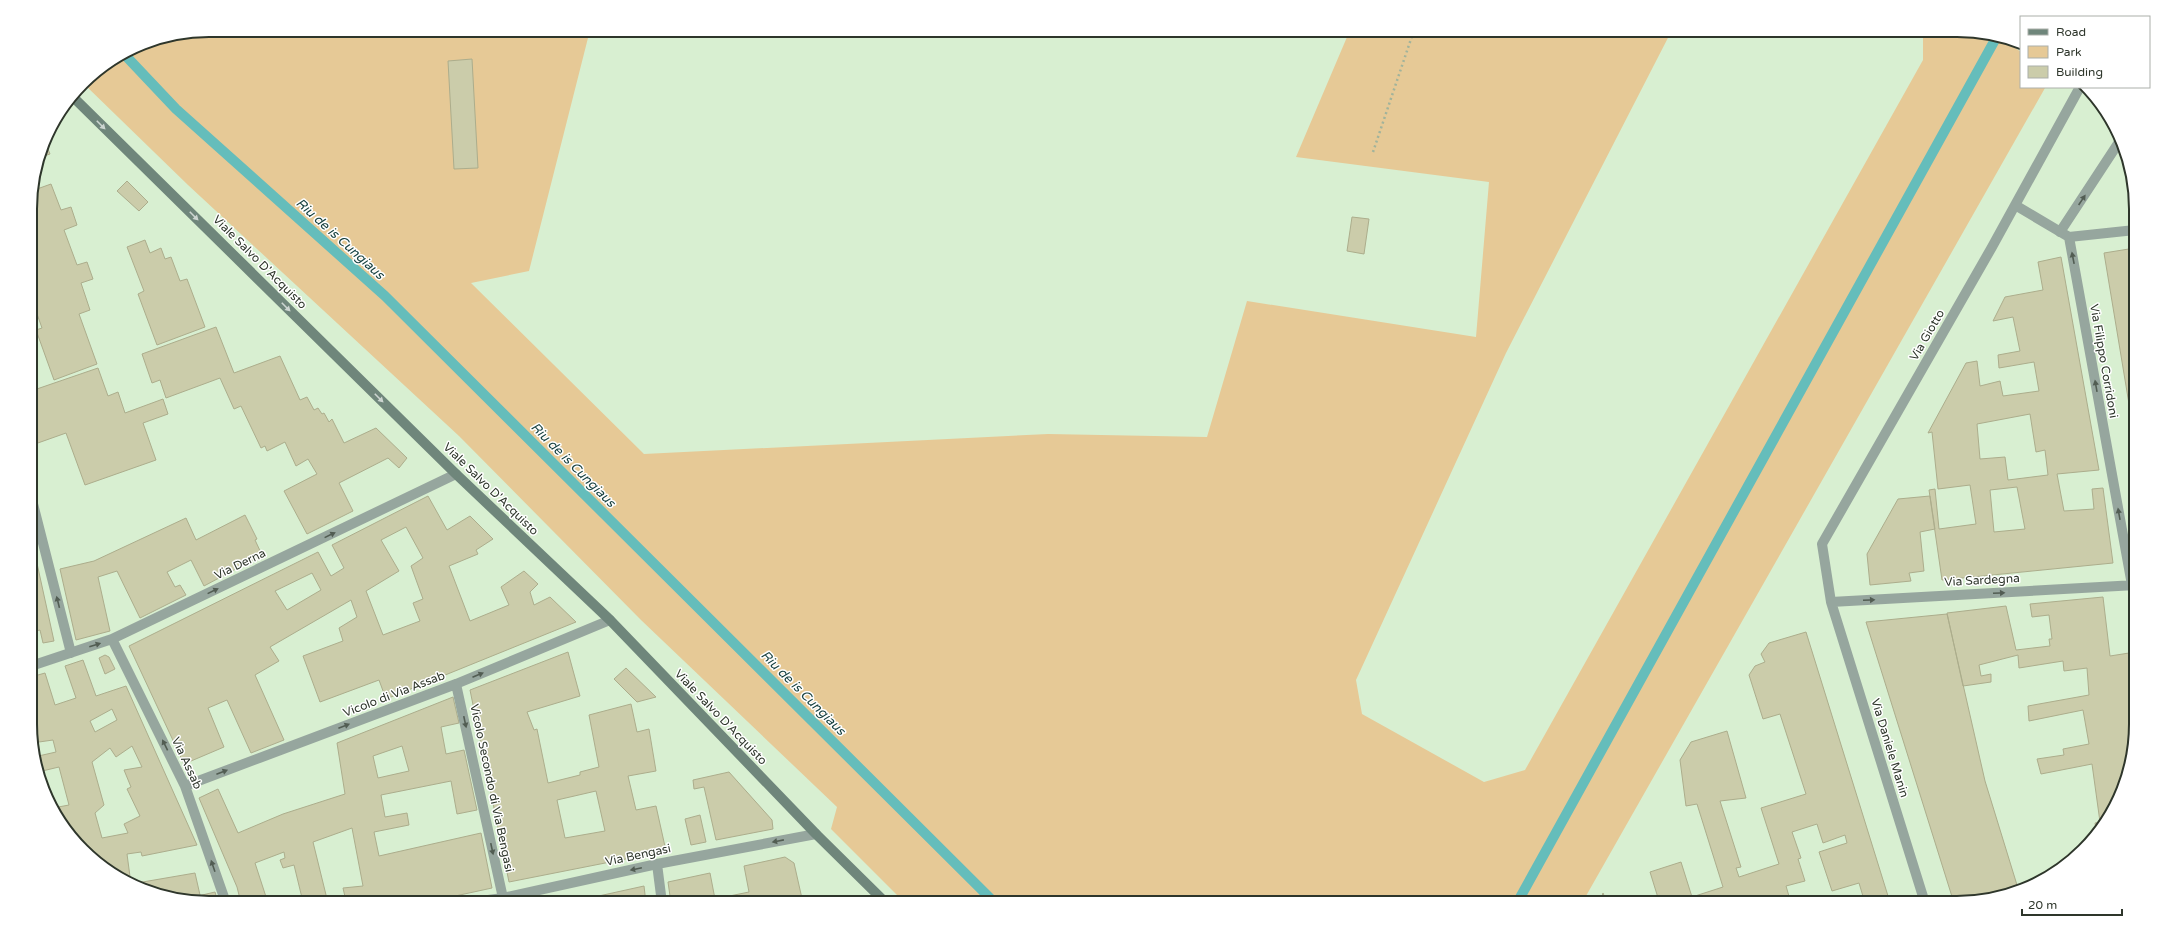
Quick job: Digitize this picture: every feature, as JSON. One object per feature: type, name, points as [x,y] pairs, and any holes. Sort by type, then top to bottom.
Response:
[{"type":"street","name":"Via Giotto","points":[[1830,602],[1822,544],[2015,205],[2079,88]]},
{"type":"street","name":"Viale Salvo D'Acquisto","points":[[76,100],[456,474],[610,620],[816,834],[879,896]]},
{"type":"street","points":[[2064,235],[2117,145]]},
{"type":"street","points":[[2015,205],[2064,235],[2129,230]]},
{"type":"street","name":"Via Filippo Corridoni","points":[[2064,235],[2129,560]]},
{"type":"street","name":"Via Derna","points":[[37,664],[112,639],[456,474]]},
{"type":"street","points":[[37,520],[71,653]]},
{"type":"street","name":"Via Sardegna","points":[[1830,602],[2129,585]]},
{"type":"street","name":"Via Daniele Manin","points":[[1830,602],[1923,896]]},
{"type":"street","name":"Vicolo di Via Assab","points":[[185,786],[456,684],[610,620]]},
{"type":"street","name":"Via Assab","points":[[112,639],[185,786],[224,896]]},
{"type":"street","name":"Vicolo Secondo di Via Bengasi","points":[[456,684],[503,896]]},
{"type":"street","name":"Via Bengasi","points":[[512,896],[657,864],[816,834]]},
{"type":"street","points":[[657,864],[661,896]]},
{"type":"path","points":[[1373,152],[1412,37]]},
{"type":"green space","points":[[198,37],[588,37],[529,271],[471,283],[644,454],[1048,434],[1207,437],[1247,301],[1476,337],[1489,182],[1296,157],[1347,37],[1668,37],[1506,353],[1356,680],[1362,714],[1484,782],[1525,770],[1923,60],[1923,37],[1980,38],[2012,46],[2020,51],[2020,88],[2045,88],[1586,896],[898,896],[831,829],[837,807],[641,620],[459,436],[188,185],[87,87],[113,66],[143,50],[175,40]]},
{"type":"building","points":[[472,59],[478,168],[454,169],[448,61]]},
{"type":"building","points":[[48,149],[50,154],[46,155]]},
{"type":"building","points":[[127,181],[148,202],[139,211],[117,191]]},
{"type":"building","points":[[51,184],[61,210],[71,207],[77,225],[64,230],[77,265],[87,262],[93,279],[81,283],[90,310],[79,314],[97,364],[54,380],[37,333],[37,330],[42,328],[37,314],[37,198],[38,189]]},
{"type":"building","points":[[1352,217],[1369,219],[1364,254],[1347,251]]},
{"type":"building","points":[[145,240],[150,253],[161,248],[165,259],[171,257],[180,281],[187,279],[205,327],[157,345],[138,294],[144,291],[127,247]]},
{"type":"building","points":[[2129,249],[2129,404],[2104,253]]},
{"type":"building","points":[[2061,257],[2099,470],[2057,474],[2064,511],[2094,509],[2092,489],[2103,488],[2113,563],[1942,580],[1929,490],[1935,489],[1939,529],[1976,524],[1970,485],[1938,489],[1932,432],[1928,433],[1966,363],[1977,361],[1980,386],[2000,381],[2003,396],[2039,391],[2034,362],[1999,368],[1998,355],[2020,351],[2013,317],[1993,321],[2005,297],[2043,290],[2038,262]],"holes":[[[2030,414],[2036,452],[2045,450],[2048,475],[2008,480],[2005,457],[1980,459],[1977,424]],[[2017,487],[2025,529],[1994,532],[1990,490]]]},
{"type":"building","points":[[216,327],[234,373],[280,356],[300,400],[307,397],[314,410],[318,408],[322,414],[324,413],[329,422],[332,419],[344,443],[376,428],[407,458],[399,468],[388,458],[339,483],[353,511],[307,534],[284,491],[317,474],[308,459],[296,466],[285,442],[267,451],[265,446],[261,448],[241,406],[234,409],[220,378],[166,398],[160,380],[152,383],[142,354]]},
{"type":"building","points":[[98,368],[108,396],[118,392],[125,413],[163,399],[168,414],[143,423],[156,460],[85,485],[66,433],[37,443],[37,389]]},
{"type":"building","points":[[428,496],[447,530],[470,516],[493,539],[476,550],[478,554],[449,566],[470,621],[509,605],[501,587],[524,571],[538,584],[530,592],[534,605],[550,597],[576,622],[386,699],[379,680],[320,702],[303,656],[343,641],[339,628],[357,617],[351,600],[270,647],[279,661],[255,675],[284,740],[251,753],[227,700],[208,708],[224,747],[184,764],[129,646],[318,552],[331,576],[344,568],[332,545]],"holes":[[[406,527],[423,558],[411,566],[423,599],[413,603],[420,621],[383,635],[366,591],[399,571],[381,540]],[[312,573],[321,590],[287,610],[275,591]]]},
{"type":"building","points":[[1930,496],[1935,529],[1920,532],[1924,571],[1909,573],[1911,581],[1870,585],[1867,554],[1898,499]]},
{"type":"building","points":[[245,515],[257,539],[255,540],[262,555],[204,586],[191,560],[167,572],[175,587],[180,585],[186,595],[140,618],[117,571],[98,577],[110,631],[76,640],[60,569],[94,561],[186,518],[196,540]]},
{"type":"building","points":[[37,563],[54,641],[43,643],[40,630],[37,631]]},
{"type":"building","points":[[2103,597],[2110,656],[2129,653],[2128,747],[2116,790],[2100,820],[2092,764],[2041,774],[2037,759],[2064,755],[2063,749],[2089,744],[2083,710],[2029,721],[2028,706],[2089,695],[2087,668],[2064,671],[2063,661],[2019,668],[2018,655],[1979,665],[1981,676],[1991,674],[1991,682],[1963,686],[1947,613],[2006,606],[2016,650],[2050,646],[2049,639],[2052,639],[2049,615],[2032,617],[2030,604]]},
{"type":"building","points":[[1947,614],[1985,781],[2017,885],[2018,885],[1980,895],[1952,896],[1866,622]]},
{"type":"building","points":[[1806,632],[1888,896],[1863,896],[1859,883],[1832,891],[1819,852],[1847,843],[1845,835],[1823,843],[1817,824],[1792,832],[1801,858],[1798,859],[1805,881],[1786,886],[1789,896],[1695,896],[1723,887],[1697,804],[1686,806],[1680,760],[1691,742],[1727,731],[1746,798],[1720,801],[1741,867],[1736,868],[1739,877],[1779,864],[1761,808],[1806,794],[1780,714],[1763,719],[1749,675],[1755,666],[1765,662],[1761,654],[1769,643]]},
{"type":"building","points":[[568,652],[580,696],[527,712],[534,730],[537,729],[548,783],[580,775],[580,772],[599,767],[589,715],[631,704],[637,732],[649,729],[656,771],[628,776],[636,810],[656,806],[666,851],[509,882],[470,690]],"holes":[[[596,791],[605,831],[565,838],[557,800]]]},
{"type":"building","points":[[105,655],[109,657],[115,669],[105,674],[99,658]]},
{"type":"building","points":[[83,660],[96,696],[126,686],[197,845],[142,856],[141,852],[127,854],[130,877],[113,867],[87,846],[73,829],[58,807],[69,805],[59,767],[44,771],[40,758],[40,756],[56,752],[53,740],[38,742],[37,675],[45,673],[55,705],[76,698],[65,666]],"holes":[[[112,709],[117,720],[95,732],[90,721]],[[132,746],[142,767],[124,770],[131,787],[127,789],[140,816],[124,824],[128,833],[102,838],[95,813],[104,805],[92,762],[110,748],[116,757]]]},
{"type":"building","points":[[626,668],[656,697],[637,702],[614,679]]},
{"type":"building","points":[[453,697],[459,723],[441,727],[446,754],[464,750],[477,810],[457,814],[451,781],[381,795],[385,817],[407,813],[409,825],[374,832],[379,856],[481,833],[492,888],[455,896],[345,896],[343,888],[363,886],[352,828],[313,842],[326,896],[302,896],[294,865],[283,868],[280,860],[285,858],[284,852],[255,863],[266,896],[239,896],[237,887],[199,798],[218,789],[238,833],[283,814],[345,794],[337,743]],"holes":[[[402,746],[409,771],[378,778],[373,756]]]},
{"type":"building","points":[[729,772],[772,820],[773,829],[716,840],[704,787],[694,789],[693,780]]},
{"type":"building","points":[[700,815],[706,842],[691,845],[685,819]]},
{"type":"building","points":[[785,857],[794,863],[801,896],[730,896],[749,892],[744,866]]},
{"type":"building","points":[[1681,862],[1692,896],[1657,896],[1650,872]]},
{"type":"building","points":[[195,873],[200,895],[175,893],[142,882]]},
{"type":"building","points":[[710,873],[714,896],[670,896],[668,882]]},
{"type":"building","points":[[644,886],[645,896],[599,896]]},
{"type":"building","points":[[215,892],[216,896],[209,896],[198,896]]},
{"type":"waterway","points":[[1521,896],[1994,41]]},
{"type":"waterway","name":"Riu de is Cungiaus","points":[[128,58],[176,109],[385,296],[988,896]]}]
